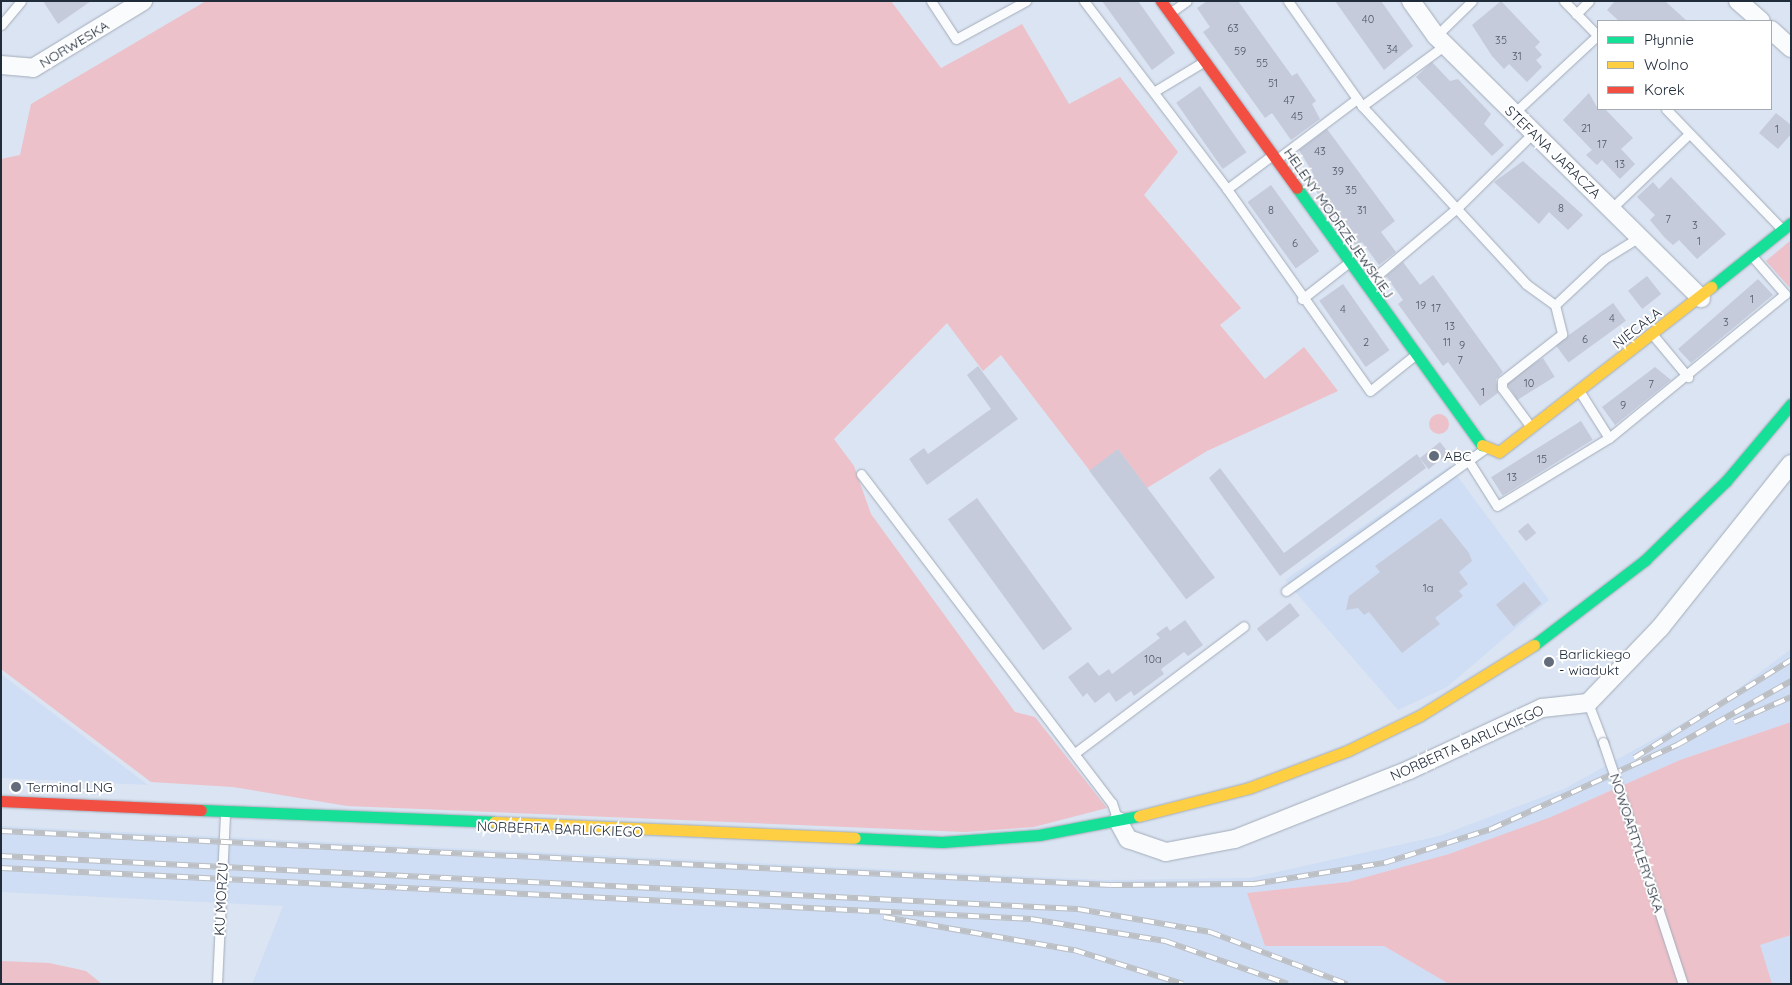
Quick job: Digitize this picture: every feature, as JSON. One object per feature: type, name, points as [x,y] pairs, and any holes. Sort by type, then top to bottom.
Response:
[{"type":"street","name":"NORWESKA","points":[[1,65],[33,68],[143,1]]},
{"type":"street","name":"HELENY MODRZEJEWSKIEJ","points":[[1161,1],[1348,263],[1485,449]]},
{"type":"street","name":"STEFANA JARACZA","points":[[1411,1],[1441,40],[1532,134],[1641,236],[1701,298]]},
{"type":"street","points":[[1738,1],[1760,20]]},
{"type":"street","points":[[1772,31],[1791,48]]},
{"type":"street","name":"NIECAŁA","points":[[1485,449],[1499,452],[1532,428],[1701,298],[1787,226]]},
{"type":"street","name":"NORBERTA BARLICKIEGO","points":[[1,801],[225,813],[942,842],[988,842],[1118,820],[1206,800],[1308,767],[1421,715],[1507,663],[1583,611],[1645,560],[1726,480],[1791,404]]},
{"type":"street","points":[[1588,703],[1660,628],[1791,464]]},
{"type":"street","name":"NORBERTA BARLICKIEGO","points":[[1118,820],[1128,839],[1166,852],[1235,839],[1400,773],[1542,708],[1588,703]]},
{"type":"lane","points":[[1,25],[21,1]]},
{"type":"lane","points":[[931,1],[956,39],[1026,1]]},
{"type":"lane","points":[[1084,1],[1155,90],[1227,189],[1302,299],[1370,391],[1415,355]]},
{"type":"lane","points":[[1170,13],[1187,1]]},
{"type":"lane","points":[[1288,1],[1360,103],[1526,284],[1555,305],[1562,334],[1502,381],[1502,388],[1532,428]]},
{"type":"lane","points":[[1227,189],[1360,103],[1441,40],[1472,1]]},
{"type":"lane","points":[[1564,1],[1597,34]]},
{"type":"lane","points":[[1576,14],[1590,1]]},
{"type":"lane","points":[[1513,114],[1597,36]]},
{"type":"lane","points":[[1155,90],[1205,61]]},
{"type":"lane","points":[[1667,110],[1689,134],[1787,226]]},
{"type":"lane","points":[[1365,286],[1456,209],[1532,134]]},
{"type":"lane","points":[[1612,208],[1689,134]]},
{"type":"lane","points":[[1555,305],[1604,260],[1641,236]]},
{"type":"lane","points":[[1468,460],[1497,506],[1609,438],[1688,377],[1785,294],[1752,256]]},
{"type":"lane","points":[[1302,299],[1348,263]]},
{"type":"lane","points":[[1653,334],[1688,377]]},
{"type":"lane","points":[[1580,392],[1609,438]]},
{"type":"lane","points":[[1286,591],[1485,449]]},
{"type":"lane","points":[[861,474],[1075,753],[1112,803],[1118,820]]},
{"type":"lane","points":[[1075,753],[1244,626]]},
{"type":"lane","name":"NOWOARTYLERYJSKA","points":[[1588,703],[1625,807],[1683,984]]},
{"type":"lane","name":"KU MORZU","points":[[217,984],[225,813]]},
{"type":"shaded area","points":[[206,1],[891,1],[941,68],[1022,24],[1069,104],[1120,77],[1178,152],[1144,195],[1241,308],[1220,325],[1265,379],[1304,347],[1338,391],[1207,451],[1147,488],[1118,449],[1090,471],[1001,355],[983,371],[947,323],[834,439],[854,466],[871,514],[1015,712],[1035,717],[1107,808],[1034,827],[965,832],[347,806],[233,787],[151,782],[1,669],[1,159],[20,155],[31,104]]},
{"type":"shaded area","points":[[1791,240],[1791,289],[1766,261]]},
{"type":"shaded area","points":[[1435,414],[1443,414],[1449,420],[1449,428],[1443,434],[1435,434],[1429,428],[1429,420]]},
{"type":"shaded area","points":[[1450,466],[1549,600],[1447,687],[1398,710],[1285,580]]},
{"type":"shaded area","points":[[1791,649],[1791,722],[1680,760],[1551,817],[1449,854],[1348,882],[1247,893],[1265,946],[1384,946],[1449,984],[252,984],[283,906],[1,892],[1,826],[1105,880],[1250,878],[1439,836],[1564,789],[1722,701]]},
{"type":"shaded area","points":[[1,674],[148,785],[1,778]]},
{"type":"shaded area","points":[[1791,722],[1791,935],[1760,945],[1772,984],[1449,984],[1384,946],[1265,946],[1247,893],[1348,882],[1449,854],[1551,817],[1680,760]]},
{"type":"shaded area","points":[[1791,935],[1791,984],[1772,984],[1759,945]]},
{"type":"shaded area","points":[[1,961],[49,963],[86,971],[102,984],[1,984]]},
{"type":"building","points":[[43,1],[91,1],[58,24]]},
{"type":"building","points":[[1102,1],[1138,1],[1175,53],[1152,70]]},
{"type":"building","points":[[1207,1],[1238,1],[1292,76],[1297,73],[1316,101],[1312,104],[1320,119],[1291,140],[1272,113],[1265,118],[1203,32],[1210,27],[1197,8]]},
{"type":"building","points":[[1335,1],[1381,1],[1413,46],[1384,70]]},
{"type":"building","points":[[1501,1],[1540,42],[1535,47],[1542,55],[1536,60],[1542,67],[1527,82],[1509,64],[1504,69],[1492,56],[1472,25]]},
{"type":"building","points":[[1615,1],[1665,1],[1686,20],[1618,20],[1607,10]]},
{"type":"building","points":[[1432,62],[1450,81],[1458,79],[1491,114],[1484,124],[1504,145],[1492,156],[1416,77]]},
{"type":"building","points":[[1200,86],[1246,152],[1223,169],[1176,103]]},
{"type":"building","points":[[1589,93],[1597,110],[1606,110],[1633,138],[1621,149],[1635,164],[1620,179],[1602,160],[1597,165],[1586,155],[1592,150],[1563,120]]},
{"type":"building","points":[[1776,113],[1791,125],[1791,134],[1778,149],[1759,133]]},
{"type":"building","points":[[1327,129],[1395,221],[1381,232],[1396,252],[1379,265],[1362,242],[1356,246],[1308,180],[1314,175],[1299,150]]},
{"type":"building","points":[[1523,161],[1583,215],[1568,230],[1549,212],[1539,224],[1494,182]]},
{"type":"building","points":[[1671,177],[1726,234],[1697,259],[1679,240],[1673,245],[1665,238],[1650,220],[1655,215],[1637,197],[1653,182],[1659,189]]},
{"type":"building","points":[[1271,185],[1319,251],[1296,268],[1248,202]]},
{"type":"building","points":[[1403,262],[1420,285],[1433,275],[1503,372],[1496,379],[1498,393],[1480,406],[1448,362],[1443,366],[1398,304],[1403,300],[1386,276]]},
{"type":"building","points":[[1647,276],[1661,294],[1642,309],[1628,291]]},
{"type":"building","points":[[1758,279],[1773,295],[1691,363],[1678,349]]},
{"type":"building","points":[[1343,284],[1389,350],[1366,367],[1319,301]]},
{"type":"building","points":[[1613,303],[1626,321],[1568,363],[1556,345]]},
{"type":"building","points":[[1543,358],[1555,377],[1517,400],[1506,381]]},
{"type":"building","points":[[978,366],[1018,419],[927,485],[909,459],[924,448],[928,454],[991,409],[967,375]]},
{"type":"building","points":[[1655,367],[1671,380],[1615,425],[1602,407]]},
{"type":"building","points":[[1581,421],[1593,440],[1503,496],[1491,477]]},
{"type":"building","name":"ABC","points":[[1440,442],[1449,453],[1429,469],[1420,458]]},
{"type":"building","points":[[1118,449],[1215,578],[1186,599],[1089,471]]},
{"type":"building","points":[[1417,454],[1426,468],[1280,576],[1209,478],[1220,468],[1284,553]]},
{"type":"building","points":[[977,498],[1072,629],[1043,650],[948,519]]},
{"type":"building","points":[[1441,518],[1469,553],[1472,561],[1459,572],[1468,584],[1459,591],[1463,596],[1435,618],[1440,624],[1402,653],[1369,612],[1364,615],[1358,608],[1346,610],[1349,596],[1380,572],[1375,566]]},
{"type":"building","points":[[1528,523],[1536,533],[1526,541],[1518,531]]},
{"type":"building","points":[[1524,582],[1542,604],[1514,626],[1496,605]]},
{"type":"building","points":[[1290,603],[1300,616],[1267,641],[1257,629]]},
{"type":"building","points":[[1185,620],[1203,645],[1188,656],[1184,652],[1161,669],[1164,674],[1134,696],[1131,691],[1116,702],[1109,692],[1095,703],[1087,693],[1083,697],[1068,677],[1088,662],[1099,676],[1109,669],[1112,674],[1160,638],[1156,634],[1167,626],[1170,631]]},
{"type":"railway","points":[[1634,758],[1791,660]]},
{"type":"railway","points":[[1,831],[1111,885],[1254,884],[1384,863],[1491,829],[1677,745],[1791,681]]},
{"type":"railway","points":[[1734,722],[1791,697]]},
{"type":"railway","points":[[1,856],[1078,909],[1210,932],[1347,984]]},
{"type":"railway","points":[[1,868],[1031,919],[1165,941],[1288,984]]},
{"type":"railway","points":[[884,917],[1074,950],[1183,984]]},
{"type":"traffic: fast","points":[[1297,188],[1482,445]]},
{"type":"traffic: fast","points":[[1711,287],[1791,223]]},
{"type":"traffic: fast","points":[[1534,645],[1645,560],[1726,481],[1791,404]]},
{"type":"traffic: fast","points":[[201,810],[494,822]]},
{"type":"traffic: fast","points":[[855,838],[942,842],[1039,835],[1139,816]]},
{"type":"traffic: slow","points":[[1482,445],[1499,452],[1711,287]]},
{"type":"traffic: slow","points":[[1139,816],[1249,788],[1347,751],[1421,715],[1534,645]]},
{"type":"traffic: slow","points":[[494,822],[855,838]]},
{"type":"traffic: jam","points":[[1161,1],[1297,188]]},
{"type":"traffic: jam","points":[[1,801],[201,810]]},
{"type":"place","name":"ABC","points":[[1434,456]]},
{"type":"place","name":"Barlickiego - wiadukt","points":[[1549,662]]},
{"type":"place","name":"Terminal LNG","points":[[16,787]]}]
